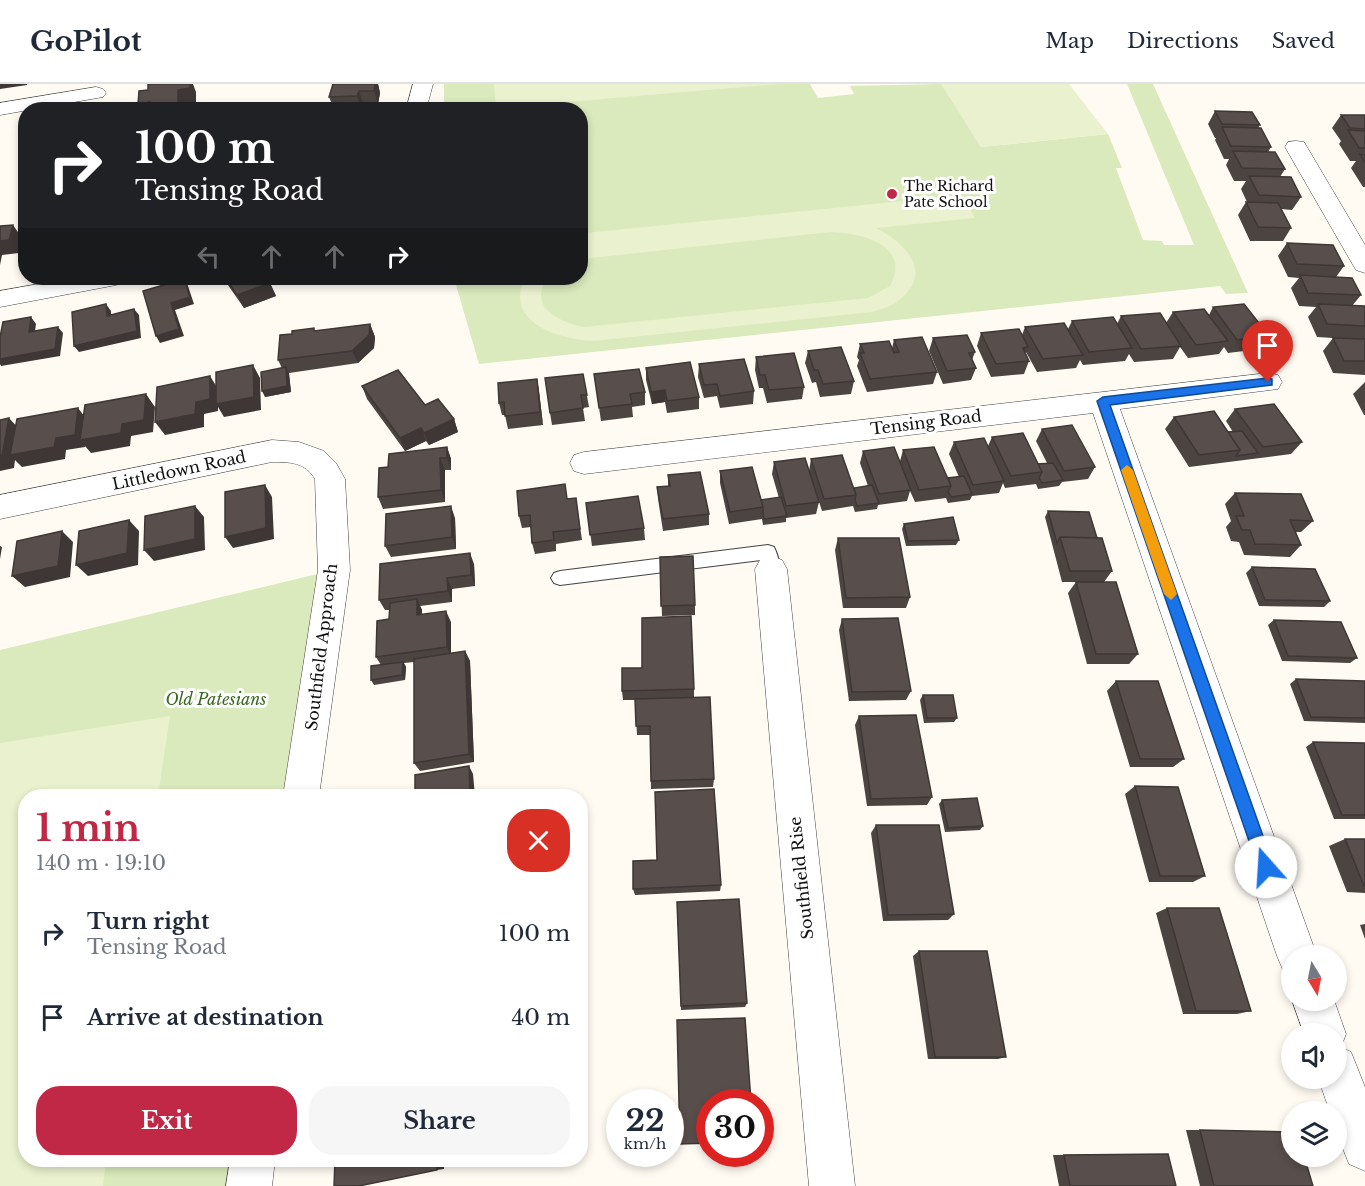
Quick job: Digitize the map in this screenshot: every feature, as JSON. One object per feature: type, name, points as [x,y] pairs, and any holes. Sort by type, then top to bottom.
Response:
[{"type":"street","points":[[419,102],[423,84]]},
{"type":"street","points":[[42,102],[96,93]]},
{"type":"street","points":[[0,109],[18,106]]},
{"type":"street","points":[[1296,147],[1365,265]]},
{"type":"street","points":[[0,299],[74,285]]},
{"type":"street","name":"Tensing Road","points":[[584,463],[1268,382]]},
{"type":"street","points":[[1103,401],[1293,945]]},
{"type":"street","name":"Littledown Road","points":[[0,507],[272,451],[307,454],[317,460],[326,469],[332,496]]},
{"type":"street","name":"Southfield Approach","points":[[302,789],[334,570],[332,496]]},
{"type":"street","name":"Southfield Rise","points":[[771,569],[832,1186]]},
{"type":"street","points":[[1344,1089],[1365,1148]]},
{"type":"street","points":[[249,1186],[252,1167]]},
{"type":"lane","points":[[560,578],[768,552],[771,569]]},
{"type":"green space","name":"The Richard Pate School","points":[[444,84],[810,84],[818,98],[854,94],[850,86],[942,84],[981,147],[1108,134],[1122,168],[1116,168],[1143,240],[1162,241],[1164,245],[1194,245],[1127,84],[1153,84],[1248,293],[1226,294],[1220,286],[479,364],[456,285],[588,285],[588,102],[444,102]]},
{"type":"green space","points":[[494,84],[779,84],[567,102],[496,102]]},
{"type":"green space","points":[[941,84],[1069,84],[1108,134],[981,147]]},
{"type":"green space","points":[[962,195],[975,218],[876,228],[906,250],[915,270],[914,280],[909,290],[898,301],[886,308],[872,312],[593,341],[565,337],[538,326],[528,317],[522,307],[520,294],[523,285],[544,285],[541,298],[549,312],[574,325],[584,327],[868,298],[890,286],[895,272],[894,260],[889,251],[880,244],[843,233],[831,232],[588,258],[588,233]]},
{"type":"green space","name":"Old Patesians","points":[[334,570],[304,789],[18,789],[18,1167],[253,1167],[250,1186],[0,1186],[0,650]]},
{"type":"green space","points":[[170,716],[159,789],[18,789],[18,1167],[105,1167],[103,1186],[0,1186],[0,743]]},
{"type":"building","points":[[148,84],[190,84],[190,88],[178,90],[178,102],[138,102],[139,91],[148,90]]},
{"type":"building","points":[[333,84],[375,84],[374,91],[359,91],[357,96],[329,97]]},
{"type":"building","points":[[1215,111],[1252,112],[1260,125],[1222,124]]},
{"type":"building","points":[[1341,115],[1365,115],[1365,129],[1350,128]]},
{"type":"building","points":[[1222,127],[1261,128],[1271,147],[1231,146]]},
{"type":"building","points":[[1348,130],[1365,131],[1365,148],[1359,148]]},
{"type":"building","points":[[1233,151],[1275,152],[1285,169],[1242,168]]},
{"type":"building","points":[[1249,176],[1291,177],[1301,197],[1259,195]]},
{"type":"building","points":[[1246,202],[1278,203],[1291,228],[1258,227]]},
{"type":"building","points":[[13,225],[9,240],[0,241],[0,226]]},
{"type":"building","points":[[1287,243],[1333,245],[1344,266],[1297,264]]},
{"type":"building","points":[[1300,275],[1352,278],[1361,295],[1308,293]]},
{"type":"building","points":[[164,285],[186,285],[190,297],[171,303],[179,329],[156,336],[143,291]]},
{"type":"building","points":[[230,285],[264,285],[237,295]]},
{"type":"building","points":[[106,304],[107,316],[134,309],[137,331],[74,346],[72,312]]},
{"type":"building","points":[[1244,304],[1269,336],[1237,340],[1213,307]]},
{"type":"building","points":[[1318,304],[1365,306],[1365,326],[1327,324]]},
{"type":"building","points":[[1204,309],[1228,341],[1196,345],[1173,312]]},
{"type":"building","points":[[1160,313],[1181,346],[1141,349],[1121,316]]},
{"type":"building","points":[[31,317],[29,332],[58,327],[55,349],[0,359],[3,322]]},
{"type":"building","points":[[1113,317],[1132,348],[1089,352],[1072,321]]},
{"type":"building","points":[[1064,323],[1083,355],[1043,359],[1025,327]]},
{"type":"building","points":[[370,324],[369,335],[352,351],[278,360],[280,335],[314,328],[314,331]]},
{"type":"building","points":[[1019,329],[1028,347],[1023,348],[1029,361],[996,364],[981,333]]},
{"type":"building","points":[[967,335],[975,352],[969,353],[976,368],[947,371],[933,338]]},
{"type":"building","points":[[922,337],[937,372],[870,379],[860,353],[864,353],[860,344],[889,341],[894,353],[899,352],[894,340]]},
{"type":"building","points":[[1333,338],[1365,339],[1365,361],[1344,361]]},
{"type":"building","points":[[841,347],[854,381],[823,384],[818,370],[814,370],[808,351]]},
{"type":"building","points":[[794,353],[804,387],[769,390],[765,375],[760,375],[756,357]]},
{"type":"building","points":[[744,359],[754,391],[720,396],[717,384],[704,385],[699,364]]},
{"type":"building","points":[[690,362],[699,397],[667,401],[665,390],[651,392],[646,368]]},
{"type":"building","points":[[253,365],[254,397],[216,404],[216,372]]},
{"type":"building","points":[[286,367],[287,386],[262,391],[261,372]]},
{"type":"building","points":[[639,369],[645,392],[630,394],[632,404],[599,408],[594,374]]},
{"type":"building","points":[[398,370],[425,405],[438,399],[454,419],[424,433],[421,428],[400,438],[362,386]]},
{"type":"building","points":[[583,374],[587,395],[581,395],[583,408],[550,413],[545,378]]},
{"type":"building","points":[[210,376],[210,399],[196,402],[195,414],[155,422],[157,387]]},
{"type":"building","points":[[537,379],[540,412],[505,416],[504,402],[499,403],[498,383]]},
{"type":"building","points":[[146,394],[144,420],[122,424],[121,433],[80,440],[85,405]]},
{"type":"building","points":[[1274,404],[1302,442],[1263,447],[1235,409]]},
{"type":"building","points":[[78,408],[75,435],[56,438],[54,447],[10,455],[17,419]]},
{"type":"building","points":[[1214,411],[1240,450],[1199,455],[1174,417]]},
{"type":"building","points":[[9,418],[2,456],[0,456],[0,420]]},
{"type":"building","points":[[1072,425],[1095,467],[1064,471],[1042,429]]},
{"type":"building","points":[[1242,431],[1258,453],[1236,456],[1240,450],[1228,432]]},
{"type":"building","points":[[1023,433],[1042,472],[1011,476],[992,437]]},
{"type":"building","points":[[984,438],[1004,481],[973,485],[954,442]]},
{"type":"building","points":[[447,447],[447,458],[440,458],[441,490],[378,497],[379,468],[388,467],[389,454]]},
{"type":"building","points":[[894,447],[911,490],[879,494],[863,451]]},
{"type":"building","points":[[934,447],[951,486],[919,490],[903,450]]},
{"type":"building","points":[[842,455],[856,495],[824,499],[811,459]]},
{"type":"building","points":[[805,458],[819,502],[786,506],[774,462]]},
{"type":"building","points":[[1053,463],[1063,480],[1042,483],[1039,478],[1042,472],[1038,464]]},
{"type":"building","points":[[752,467],[763,507],[730,512],[720,471]]},
{"type":"building","points":[[700,472],[709,514],[663,519],[657,487],[670,486],[668,475]]},
{"type":"building","points":[[964,476],[972,494],[951,497],[948,492],[951,486],[948,478]]},
{"type":"building","points":[[565,484],[567,499],[576,498],[580,529],[553,532],[554,540],[532,543],[530,515],[519,516],[517,491]]},
{"type":"building","points":[[265,485],[266,528],[225,537],[225,492]]},
{"type":"building","points":[[872,485],[879,503],[857,506],[854,488]]},
{"type":"building","points":[[1235,493],[1301,494],[1313,521],[1290,520],[1301,545],[1255,544],[1250,530],[1242,530],[1236,516],[1244,516]]},
{"type":"building","points":[[638,496],[644,528],[590,535],[586,503]]},
{"type":"building","points":[[781,497],[787,516],[764,519],[761,500]]},
{"type":"building","points":[[195,506],[195,539],[144,550],[145,516]]},
{"type":"building","points":[[451,506],[452,537],[385,546],[386,514]]},
{"type":"building","points":[[1048,511],[1089,512],[1097,538],[1060,537],[1057,543]]},
{"type":"building","points":[[953,517],[959,540],[908,541],[904,524]]},
{"type":"building","points":[[129,520],[127,553],[76,565],[79,531]]},
{"type":"building","points":[[62,531],[58,566],[12,576],[17,541]]},
{"type":"building","points":[[1060,537],[1102,538],[1112,571],[1070,571]]},
{"type":"building","points":[[838,538],[899,538],[910,597],[846,598]]},
{"type":"building","points":[[470,553],[471,575],[447,578],[448,591],[379,600],[380,564]]},
{"type":"building","points":[[693,556],[695,605],[661,606],[660,557]]},
{"type":"building","points":[[1252,567],[1315,569],[1330,601],[1265,600]]},
{"type":"building","points":[[1076,582],[1116,582],[1138,654],[1096,654]]},
{"type":"building","points":[[417,599],[417,615],[446,611],[447,647],[376,657],[377,621],[389,619],[390,603]]},
{"type":"building","points":[[691,616],[694,689],[622,691],[622,668],[642,668],[642,618]]},
{"type":"building","points":[[898,618],[911,691],[852,692],[842,619]]},
{"type":"building","points":[[1274,620],[1341,622],[1357,658],[1288,656]]},
{"type":"building","points":[[465,651],[469,754],[414,763],[414,659]]},
{"type":"building","points":[[403,662],[402,675],[371,680],[371,666]]},
{"type":"building","points":[[1296,679],[1365,681],[1365,718],[1311,717]]},
{"type":"building","points":[[1116,681],[1158,681],[1184,759],[1140,759]]},
{"type":"building","points":[[923,695],[953,695],[957,718],[927,718]]},
{"type":"building","points":[[710,697],[714,779],[651,781],[650,726],[636,726],[635,699]]},
{"type":"building","points":[[916,715],[932,797],[871,799],[859,716]]},
{"type":"building","points":[[1313,742],[1365,743],[1365,815],[1342,815]]},
{"type":"building","points":[[469,766],[470,789],[415,789],[415,775]]},
{"type":"building","points":[[1135,786],[1178,787],[1205,876],[1160,876]]},
{"type":"building","points":[[714,789],[721,885],[633,889],[633,861],[657,860],[655,792]]},
{"type":"building","points":[[977,798],[983,826],[948,828],[942,800]]},
{"type":"building","points":[[876,825],[939,825],[954,914],[888,915]]},
{"type":"building","points":[[1345,839],[1365,839],[1365,886],[1364,886]]},
{"type":"building","points":[[739,899],[747,1003],[681,1006],[677,902]]},
{"type":"building","points":[[1167,908],[1219,908],[1251,1011],[1196,1011]]},
{"type":"building","points":[[919,951],[987,951],[1006,1057],[935,1057]]},
{"type":"building","points":[[745,1018],[750,1089],[696,1089],[696,1143],[684,1144],[684,1089],[679,1089],[677,1020]]},
{"type":"building","points":[[1200,1130],[1281,1132],[1281,1167],[1307,1167],[1313,1186],[1214,1186]]},
{"type":"building","points":[[1168,1154],[1176,1186],[1070,1186],[1064,1155]]},
{"type":"building","points":[[335,1167],[437,1167],[437,1170],[359,1186],[334,1186]]},
{"type":"slow traffic","points":[[1127,470],[1171,594]]},
{"type":"place","name":"The Richard Pate School","points":[[892,194]]},
{"type":"route","points":[[1266,867],[1103,401],[1268,382]]}]
